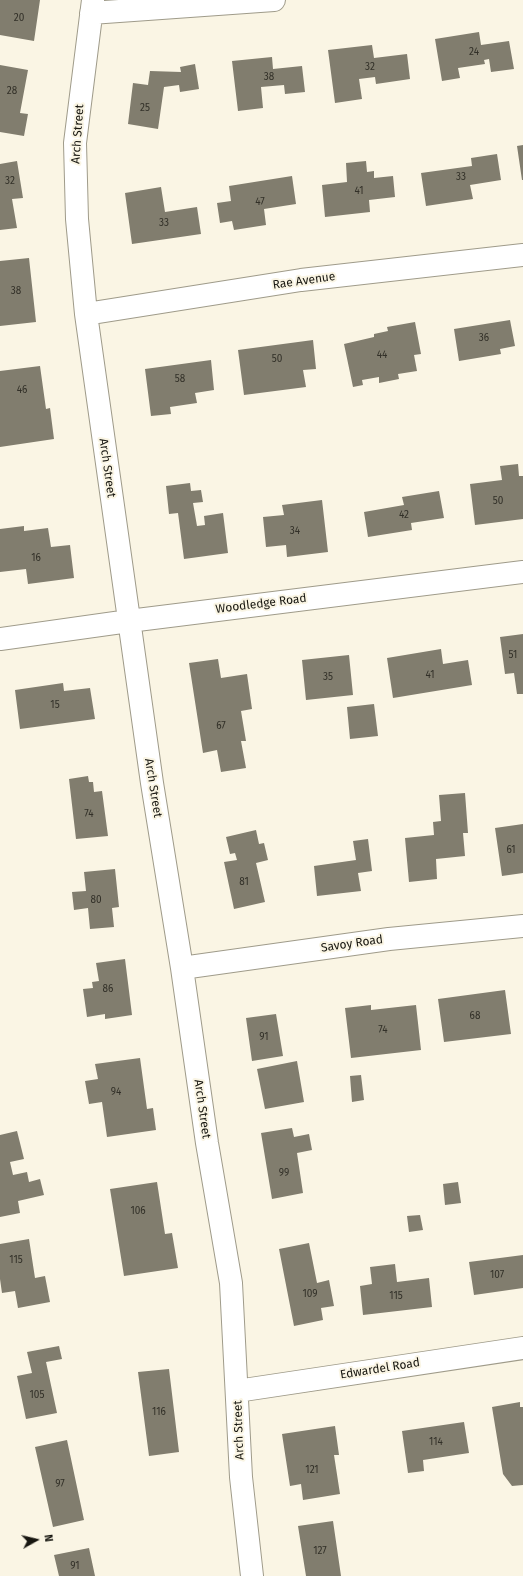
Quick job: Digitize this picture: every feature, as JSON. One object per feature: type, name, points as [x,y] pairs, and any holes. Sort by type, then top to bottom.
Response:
[{"type":"street","points":[[92,6],[274,0]]},
{"type":"street","name":"Arch Street","points":[[92,6],[75,143],[77,219],[86,314],[152,784],[182,968],[207,1143],[231,1283],[241,1477],[252,1576]]},
{"type":"street","name":"Rae Avenue","points":[[86,314],[300,280],[523,255]]},
{"type":"street","name":"Woodledge Road","points":[[0,639],[129,621],[523,572]]},
{"type":"street","name":"Savoy Road","points":[[182,968],[389,939],[523,926]]},
{"type":"street","name":"Edwardel Road","points":[[237,1391],[523,1348]]},
{"type":"building","points":[[0,0],[40,0],[34,41],[0,35]]},
{"type":"building","points":[[479,32],[481,45],[509,41],[514,69],[491,72],[489,59],[484,60],[485,64],[458,68],[460,78],[442,81],[435,39]]},
{"type":"building","points":[[372,45],[374,58],[407,54],[410,79],[376,84],[375,77],[359,79],[362,99],[335,103],[328,50]]},
{"type":"building","points":[[272,57],[273,69],[302,66],[305,92],[285,94],[284,85],[261,87],[263,108],[238,111],[232,61]]},
{"type":"building","points":[[195,64],[199,89],[180,92],[179,85],[164,87],[158,129],[128,124],[133,83],[148,85],[150,71],[181,72],[180,67]]},
{"type":"building","points":[[0,65],[28,70],[20,113],[28,114],[24,136],[0,132]]},
{"type":"building","points":[[523,145],[523,180],[522,180],[517,146]]},
{"type":"building","points":[[497,154],[501,180],[470,185],[473,199],[426,206],[421,173],[472,166],[471,158]]},
{"type":"building","points":[[17,161],[23,198],[12,199],[17,228],[0,230],[0,164]]},
{"type":"building","points":[[366,161],[367,172],[374,171],[374,178],[393,176],[395,197],[369,200],[370,212],[325,217],[322,185],[347,182],[346,163]]},
{"type":"building","points":[[292,176],[296,204],[264,209],[266,225],[234,230],[232,221],[220,223],[217,203],[231,201],[229,186]]},
{"type":"building","points":[[161,187],[165,212],[197,207],[201,234],[132,244],[125,193]]},
{"type":"building","points":[[29,258],[36,322],[0,326],[0,261]]},
{"type":"building","points":[[510,320],[515,346],[500,349],[501,354],[459,361],[454,329]]},
{"type":"building","points":[[415,322],[421,354],[414,355],[417,371],[398,374],[399,379],[379,383],[379,377],[362,380],[363,385],[353,387],[344,344],[374,337],[374,334],[388,331],[387,327]]},
{"type":"building","points":[[313,340],[316,369],[303,370],[306,387],[244,395],[238,350]]},
{"type":"building","points":[[211,360],[214,390],[195,393],[197,403],[170,407],[171,414],[151,416],[145,369]]},
{"type":"building","points":[[40,366],[46,409],[50,408],[54,439],[0,447],[0,371]]},
{"type":"building","points":[[518,464],[519,476],[523,476],[523,519],[475,525],[470,484],[502,480],[500,466]]},
{"type":"building","points":[[190,483],[191,491],[201,490],[203,502],[193,503],[197,526],[205,525],[204,516],[223,513],[228,553],[184,559],[178,513],[169,514],[166,486]]},
{"type":"building","points":[[439,491],[444,518],[411,523],[412,530],[368,537],[364,512],[404,505],[402,497]]},
{"type":"building","points":[[322,500],[328,552],[287,557],[286,545],[266,547],[263,517],[284,515],[282,505]]},
{"type":"building","points":[[24,526],[24,531],[48,528],[51,547],[70,545],[74,578],[28,584],[26,569],[0,572],[0,529]]},
{"type":"building","points":[[523,634],[523,694],[517,694],[514,673],[505,674],[500,637]]},
{"type":"building","points":[[441,649],[443,664],[468,660],[472,685],[393,698],[387,658]]},
{"type":"building","points":[[349,655],[353,695],[306,700],[302,660]]},
{"type":"building","points":[[218,659],[221,678],[247,674],[252,709],[241,711],[246,741],[241,741],[246,768],[221,772],[217,750],[203,753],[189,663]]},
{"type":"building","points":[[63,683],[64,691],[90,688],[95,719],[20,729],[15,690]]},
{"type":"building","points":[[374,704],[378,736],[350,739],[347,707]]},
{"type":"building","points":[[88,776],[89,782],[93,782],[94,792],[102,791],[108,836],[76,839],[69,779]]},
{"type":"building","points":[[465,793],[468,833],[463,833],[465,856],[436,859],[437,879],[409,882],[405,838],[434,835],[433,822],[441,821],[439,795]]},
{"type":"building","points":[[523,824],[523,873],[502,876],[495,828]]},
{"type":"building","points":[[256,830],[259,844],[264,843],[268,860],[256,863],[265,902],[234,909],[224,862],[237,860],[235,853],[230,854],[226,837]]},
{"type":"building","points":[[368,839],[372,871],[358,873],[361,891],[317,896],[314,866],[356,860],[353,841]]},
{"type":"building","points":[[115,869],[119,907],[112,908],[114,927],[90,929],[88,908],[74,910],[72,892],[86,891],[84,872]]},
{"type":"building","points":[[125,959],[132,1015],[105,1019],[105,1014],[87,1017],[83,989],[93,988],[92,982],[99,981],[96,963]]},
{"type":"building","points":[[505,990],[511,1034],[444,1042],[438,999]]},
{"type":"building","points":[[371,1005],[371,1010],[416,1005],[421,1050],[351,1058],[345,1008]]},
{"type":"building","points":[[276,1014],[283,1056],[252,1061],[246,1018]]},
{"type":"building","points":[[140,1058],[147,1109],[153,1108],[156,1130],[107,1137],[102,1102],[89,1104],[85,1081],[98,1079],[95,1064]]},
{"type":"building","points":[[297,1061],[304,1102],[265,1109],[257,1069]]},
{"type":"building","points":[[361,1075],[364,1100],[352,1102],[350,1076]]},
{"type":"building","points":[[292,1128],[294,1137],[309,1134],[312,1150],[297,1153],[303,1193],[272,1199],[261,1133]]},
{"type":"building","points":[[17,1131],[24,1159],[10,1162],[13,1175],[27,1172],[29,1182],[40,1179],[44,1195],[18,1201],[20,1213],[0,1217],[0,1135]]},
{"type":"building","points":[[157,1182],[165,1234],[172,1233],[178,1268],[124,1276],[110,1189]]},
{"type":"building","points":[[458,1182],[461,1203],[445,1205],[443,1184]]},
{"type":"building","points":[[420,1215],[423,1230],[409,1232],[407,1216]]},
{"type":"building","points":[[29,1239],[35,1278],[45,1276],[50,1302],[18,1308],[15,1291],[2,1293],[0,1279],[0,1244]]},
{"type":"building","points":[[309,1243],[317,1283],[329,1280],[334,1306],[321,1308],[323,1320],[294,1326],[279,1249]]},
{"type":"building","points":[[523,1255],[523,1288],[474,1295],[469,1262]]},
{"type":"building","points":[[395,1264],[397,1282],[429,1278],[432,1307],[363,1315],[360,1286],[372,1284],[370,1267]]},
{"type":"building","points":[[59,1346],[62,1359],[46,1362],[57,1413],[26,1419],[17,1376],[32,1373],[27,1352]]},
{"type":"building","points":[[169,1369],[179,1452],[149,1456],[138,1372]]},
{"type":"building","points":[[520,1402],[520,1407],[523,1407],[523,1485],[512,1486],[503,1474],[492,1407]]},
{"type":"building","points":[[464,1422],[469,1453],[423,1460],[424,1471],[408,1473],[402,1431]]},
{"type":"building","points":[[335,1426],[339,1455],[334,1455],[340,1494],[303,1500],[301,1484],[290,1486],[282,1434]]},
{"type":"building","points":[[67,1440],[84,1520],[53,1527],[35,1447]]},
{"type":"building","points":[[333,1521],[341,1576],[306,1576],[298,1526]]},
{"type":"building","points":[[89,1548],[95,1576],[59,1576],[54,1555]]}]
